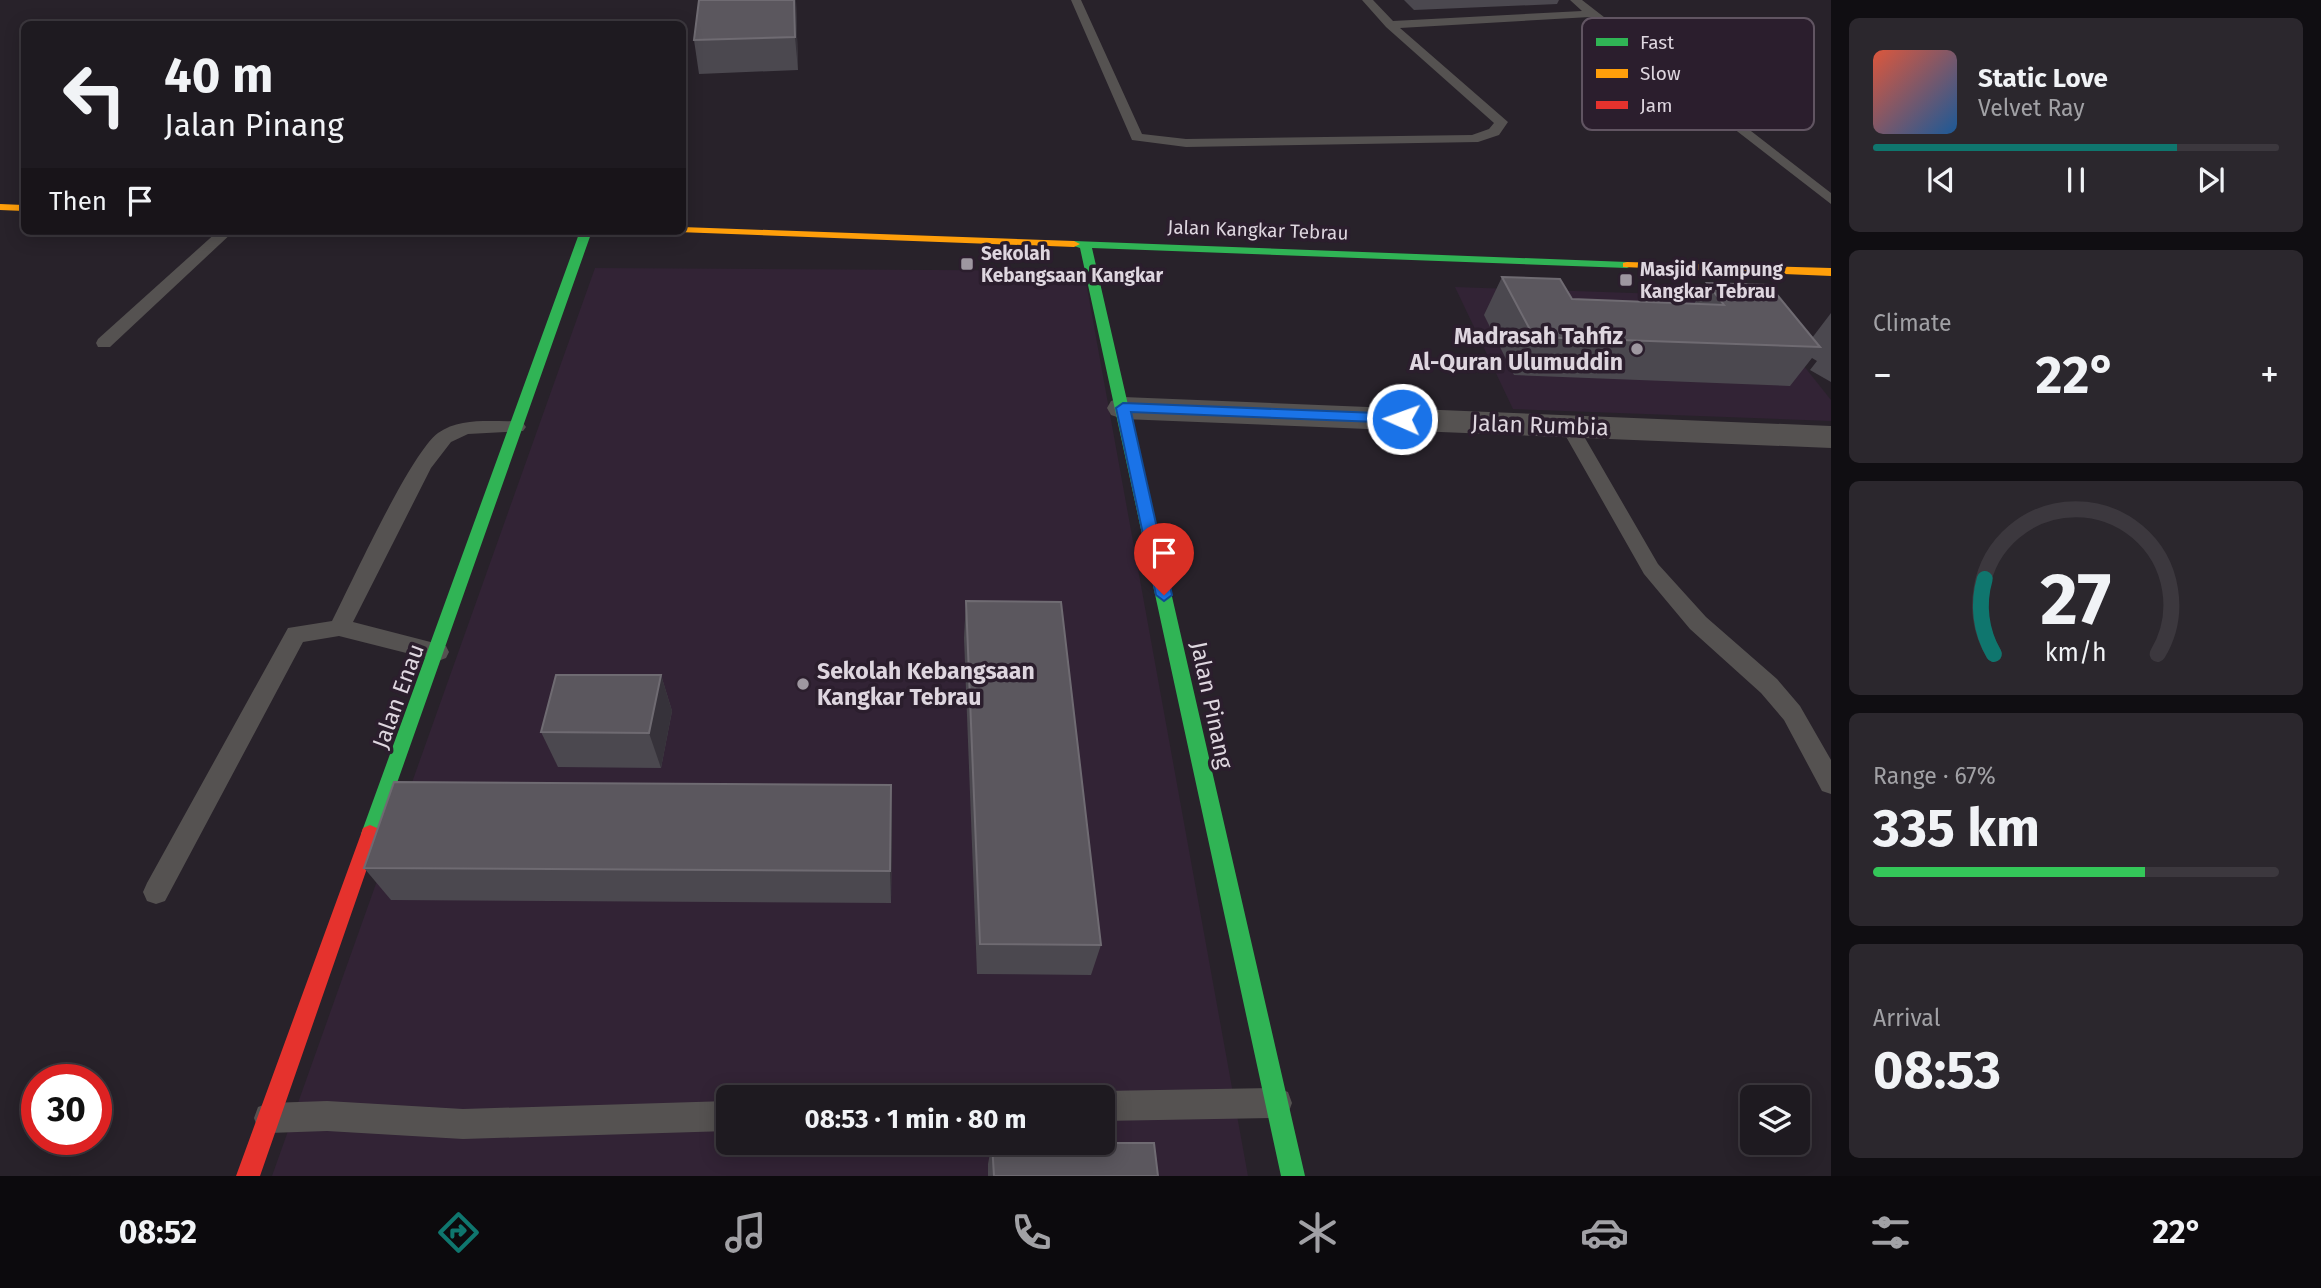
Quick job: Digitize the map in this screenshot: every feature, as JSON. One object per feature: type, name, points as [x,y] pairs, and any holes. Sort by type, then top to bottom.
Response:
[{"type":"street","points":[[0,207],[21,208]]},
{"type":"street","name":"Jalan Kangkar Tebrau","points":[[686,230],[1831,272]]},
{"type":"street","name":"Jalan Enau","points":[[248,1176],[438,652],[585,235]]},
{"type":"street","name":"Jalan Pinang","points":[[1085,244],[1293,1176]]},
{"type":"street","name":"Jalan Rumbia","points":[[1123,408],[1831,437]]},
{"type":"lane","points":[[1076,0],[1137,137],[1186,143],[1473,139],[1494,132],[1502,122],[1390,25],[1367,0]]},
{"type":"lane","points":[[1575,0],[1595,18]]},
{"type":"lane","points":[[1390,25],[1590,14]]},
{"type":"lane","points":[[1740,130],[1831,200]]},
{"type":"lane","points":[[104,343],[223,235]]},
{"type":"lane","points":[[1569,426],[1651,569],[1698,623],[1769,686],[1792,713],[1831,783]]},
{"type":"lane","points":[[339,628],[423,465],[444,438],[465,428],[517,427]]},
{"type":"lane","points":[[156,892],[296,634],[339,628],[382,636],[438,652]]},
{"type":"lane","points":[[1115,1106],[1277,1103]]},
{"type":"lane","points":[[269,1118],[327,1116],[463,1124],[716,1116]]},
{"type":"shaded area","name":"Sekolah Kebangsaan Kangkar Tebrau","points":[[595,268],[1084,271],[1248,1176],[272,1176]]},
{"type":"shaded area","name":"Madrasah Tahfiz Al-Quran Ulumuddin","points":[[1455,287],[1749,297],[1831,400],[1831,421],[1513,409]]},
{"type":"building","points":[[699,0],[794,0],[795,37],[694,40]]},
{"type":"building","points":[[1502,277],[1560,279],[1572,299],[1724,305],[1707,283],[1769,285],[1820,347],[1534,337]]},
{"type":"building","points":[[966,601],[1061,602],[1101,945],[980,944]]},
{"type":"building","points":[[556,675],[661,675],[649,733],[541,732]]},
{"type":"building","points":[[394,782],[891,785],[890,871],[364,868]]},
{"type":"building","points":[[1115,1143],[1154,1143],[1158,1176],[994,1176],[993,1155],[1115,1155]]},
{"type":"traffic: fast","points":[[370,834],[585,235]]},
{"type":"traffic: fast","points":[[1074,244],[1627,265]]},
{"type":"traffic: fast","points":[[1085,244],[1293,1176]]},
{"type":"traffic: slow","points":[[0,207],[21,208]]},
{"type":"traffic: slow","points":[[686,230],[1074,244]]},
{"type":"traffic: slow","points":[[1627,265],[1831,272]]},
{"type":"traffic: jam","points":[[248,1176],[370,834]]},
{"type":"place","name":"Sekolah Kebangsaan Kangkar","points":[[967,264]]},
{"type":"place","name":"Masjid Kampung Kangkar Tebrau","points":[[1626,280]]},
{"type":"place","name":"Madrasah Tahfiz Al-Quran Ulumuddin","points":[[1637,349]]},
{"type":"place","name":"Sekolah Kebangsaan Kangkar Tebrau","points":[[803,684]]},
{"type":"route","points":[[1164,595],[1123,408],[1402,419]]}]
